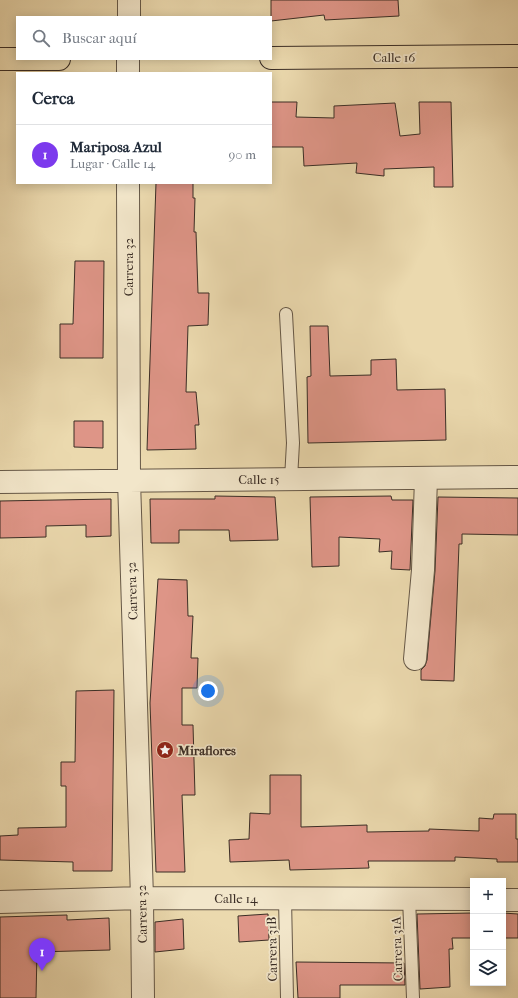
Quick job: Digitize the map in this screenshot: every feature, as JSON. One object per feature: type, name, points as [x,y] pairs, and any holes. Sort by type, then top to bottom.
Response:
[{"type":"highway","name":"Calle 16","points":[[272,58],[518,56]]},
{"type":"highway","points":[[0,59],[16,59]]},
{"type":"street","points":[[129,0],[129,16]]},
{"type":"street","points":[[128,60],[128,72]]},
{"type":"street","name":"Carrera 32","points":[[128,184],[129,480],[142,898],[143,998]]},
{"type":"street","name":"Calle 15","points":[[0,482],[518,477]]},
{"type":"street","points":[[415,659],[423,570],[426,478]]},
{"type":"street","name":"Calle 14","points":[[0,902],[142,898],[470,899]]},
{"type":"street","points":[[506,900],[518,900]]},
{"type":"lane","points":[[286,314],[293,443],[290,479]]},
{"type":"lane","name":"Carrera 31B","points":[[285,898],[287,998]]},
{"type":"lane","name":"Carrera 31A","points":[[409,898],[413,998]]},
{"type":"building","points":[[271,0],[398,0],[399,16],[325,20],[324,15],[272,21]]},
{"type":"building","points":[[272,102],[297,102],[296,117],[334,118],[334,106],[395,103],[400,136],[420,134],[419,102],[451,102],[453,187],[434,187],[434,167],[384,169],[384,176],[356,173],[357,163],[304,166],[303,147],[272,147]]},
{"type":"building","points":[[156,184],[193,184],[193,198],[195,198],[194,232],[196,232],[198,293],[209,293],[208,325],[188,326],[186,392],[196,392],[199,425],[195,425],[196,449],[147,450]]},
{"type":"building","points":[[75,261],[104,261],[103,358],[60,358],[60,324],[73,324]]},
{"type":"building","points":[[310,326],[328,326],[330,376],[371,375],[371,360],[396,359],[397,390],[445,389],[446,440],[308,443],[307,377],[311,376]]},
{"type":"building","points":[[74,421],[103,421],[103,448],[74,447]]},
{"type":"building","points":[[215,496],[275,497],[278,540],[230,541],[229,530],[179,530],[179,543],[151,543],[150,499],[215,499]]},
{"type":"building","points":[[391,496],[392,500],[413,500],[410,570],[391,569],[392,551],[379,552],[380,539],[339,537],[339,566],[312,567],[310,497]]},
{"type":"building","points":[[438,497],[518,498],[518,535],[462,534],[462,544],[459,544],[454,681],[421,680],[421,670],[425,666],[427,660],[435,571]]},
{"type":"building","points":[[111,499],[111,536],[86,537],[86,525],[46,526],[46,537],[0,538],[0,501]]},
{"type":"building","points":[[158,579],[187,580],[188,616],[193,616],[191,658],[198,658],[197,688],[182,688],[182,725],[193,725],[195,795],[182,795],[185,872],[156,872],[150,703]]},
{"type":"building","points":[[114,690],[112,871],[73,871],[73,862],[0,860],[0,836],[18,835],[18,828],[66,827],[66,786],[61,786],[61,762],[75,762],[76,691]]},
{"type":"building","points":[[270,775],[301,775],[301,827],[367,825],[367,832],[429,831],[429,829],[479,831],[479,818],[493,819],[494,814],[516,814],[518,862],[497,862],[497,859],[455,857],[455,861],[368,861],[369,868],[290,870],[289,860],[230,862],[229,840],[249,839],[250,813],[270,814]]},
{"type":"building","points":[[470,913],[470,938],[452,938],[453,949],[449,949],[450,987],[420,989],[417,914]]},
{"type":"building","points":[[506,913],[518,914],[518,938],[506,938]]},
{"type":"building","points":[[268,914],[269,940],[239,942],[238,916]]},
{"type":"building","points":[[67,915],[67,920],[109,918],[110,950],[37,952],[36,998],[0,998],[0,917]]},
{"type":"building","points":[[183,919],[184,949],[155,952],[155,922]]},
{"type":"building","points":[[296,962],[404,963],[405,985],[340,985],[340,998],[298,998]]},
{"type":"place","name":"Miraflores","points":[[165,750]]},
{"type":"place","name":"Mariposa Azul","points":[[42,971]]}]
